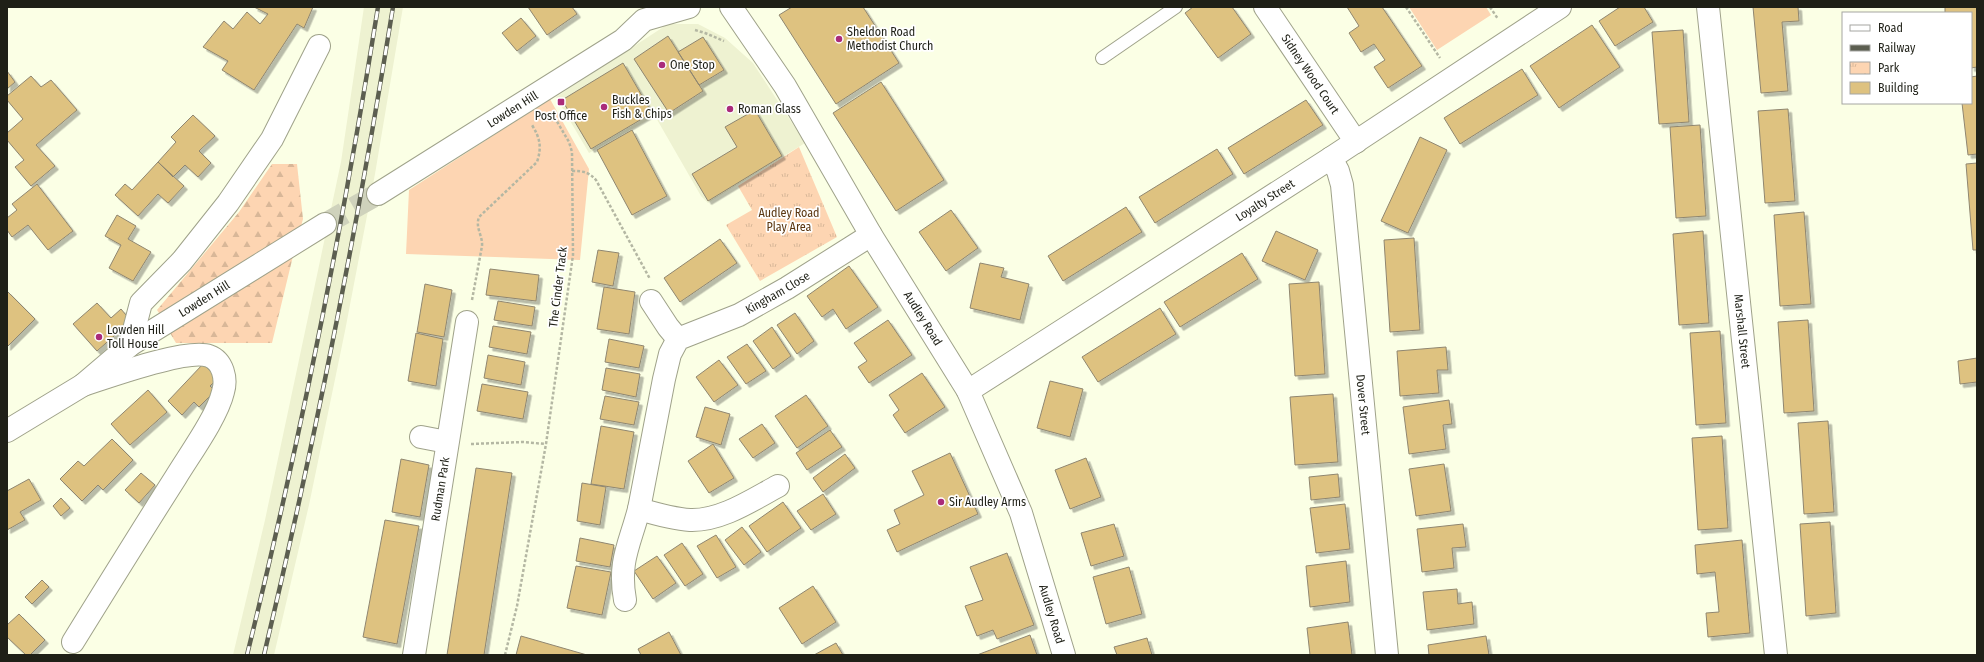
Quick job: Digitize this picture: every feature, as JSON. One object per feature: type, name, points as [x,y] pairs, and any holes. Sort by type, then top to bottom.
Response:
[{"type":"street","points":[[641,13],[689,7]]},
{"type":"street","name":"Audley Road","points":[[731,7],[785,86],[871,235],[968,391],[1021,513],[1064,655]]},
{"type":"street","name":"Sidney Wood Court","points":[[1265,7],[1356,142]]},
{"type":"street","name":"Loyalty Street","points":[[968,391],[1356,142],[1560,7]]},
{"type":"street","name":"Marshall Street","points":[[1708,7],[1776,655]]},
{"type":"street","name":"Lowden Hill","points":[[378,194],[623,40],[641,13]]},
{"type":"street","points":[[130,345],[141,303],[182,261],[228,203],[272,139],[319,46]]},
{"type":"street","name":"Dover Street","points":[[1331,158],[1338,171],[1342,185],[1387,655]]},
{"type":"street","name":"Lowden Hill","points":[[7,431],[83,385],[130,345],[325,224]]},
{"type":"street","name":"Kingham Close","points":[[678,339],[739,315],[787,288],[871,235]]},
{"type":"street","points":[[625,600],[622,578],[623,561],[639,509],[670,354],[678,339],[668,327],[651,301]]},
{"type":"street","name":"Rudman Park","points":[[414,655],[467,322]]},
{"type":"street","points":[[73,642],[198,441],[219,403],[224,391],[225,379],[220,364],[209,356],[188,355],[83,385]]},
{"type":"street","points":[[421,437],[447,442]]},
{"type":"street","points":[[639,509],[668,517],[691,520],[709,518],[726,512],[778,486]]},
{"type":"lane","points":[[1102,58],[1176,7]]},
{"type":"path","points":[[1406,7],[1453,78]]},
{"type":"path","name":"The Cinder Track","points":[[505,655],[516,606],[546,444],[573,255],[572,152],[569,142],[539,92]]},
{"type":"path","points":[[467,322],[482,246],[482,238],[477,228],[478,217],[534,165],[539,156],[539,136],[519,104]]},
{"type":"path","points":[[572,171],[584,171],[596,180],[655,288],[651,301]]},
{"type":"path","points":[[472,444],[523,442],[546,444]]},
{"type":"shaded area","points":[[364,7],[403,7],[375,174],[345,331],[309,505],[274,655],[233,655],[265,520],[341,162]]},
{"type":"shaded area","points":[[668,24],[698,24],[725,38],[753,63],[805,143],[708,203],[701,196],[655,116],[589,153],[556,97]]},
{"type":"green space","points":[[1409,7],[1486,7],[1491,15],[1437,50]]},
{"type":"green space","points":[[550,99],[589,169],[580,260],[406,254],[409,190]]},
{"type":"green space","name":"Audley Road Play Area","points":[[799,147],[837,237],[760,281],[726,225],[752,210],[738,186]]},
{"type":"green space","points":[[272,164],[297,164],[303,219],[300,230],[161,316],[157,310],[239,212]]},
{"type":"green space","points":[[293,256],[272,343],[176,343],[170,333]]},
{"type":"building","points":[[254,7],[313,7],[304,28],[297,24],[254,90],[222,70],[228,61],[203,47],[224,21],[233,29],[247,12],[260,24],[268,14]]},
{"type":"building","points":[[528,7],[572,7],[577,14],[547,35]]},
{"type":"building","name":"Sheldon Road Methodist Church","points":[[792,7],[863,7],[899,63],[836,104],[779,15]]},
{"type":"building","points":[[1193,7],[1232,7],[1251,34],[1218,58],[1185,13]]},
{"type":"building","points":[[1347,7],[1382,7],[1422,66],[1388,88],[1374,67],[1385,60],[1374,44],[1361,52],[1349,33],[1359,26]]},
{"type":"building","points":[[1620,7],[1644,7],[1653,22],[1615,46],[1599,21]]},
{"type":"building","points":[[1753,7],[1798,7],[1799,21],[1782,22],[1788,91],[1761,93]]},
{"type":"building","points":[[1945,7],[1977,7],[1977,67],[1972,68],[1972,12],[1945,12]]},
{"type":"building","points":[[521,18],[536,36],[517,51],[502,33]]},
{"type":"building","points":[[1592,25],[1620,67],[1559,108],[1530,66]]},
{"type":"building","points":[[1683,30],[1689,122],[1659,124],[1652,32]]},
{"type":"building","points":[[668,36],[703,91],[669,113],[634,59]]},
{"type":"building","points":[[703,37],[724,70],[699,85],[678,52]]},
{"type":"building","points":[[623,63],[652,113],[591,149],[562,100]]},
{"type":"building","points":[[1522,69],[1538,95],[1460,144],[1444,118]]},
{"type":"building","points":[[7,71],[15,82],[7,89]]},
{"type":"building","points":[[31,76],[41,87],[51,80],[77,110],[36,145],[55,166],[31,186],[15,167],[24,160],[7,140],[7,133],[23,119],[7,100],[7,96]]},
{"type":"building","points":[[1977,76],[1977,154],[1968,155],[1962,104],[1972,104],[1972,77]]},
{"type":"building","points":[[881,82],[944,180],[896,211],[833,113]]},
{"type":"building","points":[[1306,100],[1323,125],[1244,174],[1228,148]]},
{"type":"building","points":[[1788,109],[1795,201],[1765,203],[1758,111]]},
{"type":"building","points":[[755,110],[782,156],[708,201],[692,174],[737,147],[725,127]]},
{"type":"building","points":[[193,115],[215,136],[199,151],[211,163],[198,177],[185,165],[173,177],[158,162],[176,142],[171,137]]},
{"type":"building","points":[[1700,125],[1706,216],[1676,218],[1670,127]]},
{"type":"building","points":[[632,130],[667,196],[632,215],[597,150]]},
{"type":"building","points":[[1420,137],[1447,150],[1408,233],[1381,221]]},
{"type":"building","points":[[1217,149],[1233,174],[1155,223],[1139,197]]},
{"type":"building","points":[[158,162],[184,186],[168,203],[158,194],[138,216],[115,195],[125,184],[132,190]]},
{"type":"building","points":[[1977,163],[1977,250],[1973,250],[1966,164]]},
{"type":"building","points":[[37,184],[73,231],[48,250],[28,225],[12,237],[7,230],[7,218],[17,210],[12,204]]},
{"type":"building","points":[[1126,207],[1142,232],[1063,281],[1048,256]]},
{"type":"building","points":[[951,210],[978,248],[946,271],[919,232]]},
{"type":"building","points":[[1804,212],[1811,304],[1780,306],[1774,215]]},
{"type":"building","points":[[117,215],[136,226],[128,239],[151,252],[133,281],[109,268],[121,245],[105,236]]},
{"type":"building","points":[[1276,231],[1318,250],[1305,280],[1262,261]]},
{"type":"building","points":[[1703,231],[1709,323],[1679,325],[1673,234]]},
{"type":"building","points":[[1414,238],[1420,330],[1390,332],[1384,240]]},
{"type":"building","points":[[720,239],[737,263],[680,302],[664,278]]},
{"type":"building","points":[[598,250],[619,253],[613,286],[592,282]]},
{"type":"building","points":[[1242,253],[1258,279],[1180,327],[1164,302]]},
{"type":"building","points":[[980,263],[1004,268],[1001,277],[1029,284],[1020,320],[970,308]]},
{"type":"building","points":[[849,266],[878,307],[846,329],[833,309],[822,317],[807,296]]},
{"type":"building","points":[[490,269],[539,275],[536,301],[486,295]]},
{"type":"building","points":[[1319,282],[1325,374],[1295,376],[1289,284]]},
{"type":"building","points":[[425,284],[452,290],[444,337],[417,332]]},
{"type":"building","points":[[604,287],[635,292],[629,334],[597,329]]},
{"type":"building","points":[[7,291],[35,319],[7,347]]},
{"type":"building","points":[[498,301],[535,307],[532,326],[494,320]]},
{"type":"building","name":"Lowden Hill Toll House","points":[[97,303],[111,318],[121,309],[131,321],[97,351],[73,324]]},
{"type":"building","points":[[1160,308],[1176,334],[1098,382],[1082,357]]},
{"type":"building","points":[[795,313],[814,341],[797,354],[777,325]]},
{"type":"building","points":[[888,320],[912,355],[869,383],[858,367],[867,361],[854,343]]},
{"type":"building","points":[[1808,320],[1814,411],[1784,413],[1778,322]]},
{"type":"building","points":[[493,326],[531,332],[527,354],[489,347]]},
{"type":"building","points":[[772,327],[791,356],[773,369],[753,341]]},
{"type":"building","points":[[1720,331],[1726,423],[1696,425],[1690,333]]},
{"type":"building","points":[[416,333],[443,339],[436,386],[408,381]]},
{"type":"building","points":[[609,339],[644,346],[639,368],[605,362]]},
{"type":"building","points":[[747,344],[766,371],[746,384],[727,357]]},
{"type":"building","points":[[1446,347],[1448,370],[1437,370],[1439,393],[1400,396],[1397,351]]},
{"type":"building","points":[[488,355],[525,362],[521,385],[484,378]]},
{"type":"building","points":[[1977,358],[1977,382],[1960,384],[1958,361]]},
{"type":"building","points":[[719,360],[738,385],[714,402],[696,377]]},
{"type":"building","points":[[203,364],[218,378],[210,386],[215,391],[199,407],[194,402],[182,415],[168,401]]},
{"type":"building","points":[[606,368],[640,374],[636,397],[602,390]]},
{"type":"building","points":[[922,373],[945,407],[905,433],[893,415],[899,410],[889,395]]},
{"type":"building","points":[[1050,381],[1083,389],[1070,437],[1037,428]]},
{"type":"building","points":[[482,384],[528,392],[523,419],[477,411]]},
{"type":"building","points":[[148,390],[167,412],[130,445],[111,424]]},
{"type":"building","points":[[1333,394],[1338,462],[1295,465],[1290,397]]},
{"type":"building","points":[[806,395],[828,426],[797,448],[775,416]]},
{"type":"building","points":[[605,396],[639,402],[634,425],[600,419]]},
{"type":"building","points":[[1449,400],[1452,424],[1443,425],[1446,449],[1409,454],[1403,407]]},
{"type":"building","points":[[705,407],[730,414],[721,445],[696,437]]},
{"type":"building","points":[[1828,421],[1834,512],[1804,514],[1798,423]]},
{"type":"building","points":[[762,424],[775,443],[753,458],[739,439]]},
{"type":"building","points":[[601,426],[634,432],[624,489],[591,484]]},
{"type":"building","points":[[830,430],[842,447],[807,470],[796,453]]},
{"type":"building","points":[[1722,436],[1728,528],[1698,530],[1692,438]]},
{"type":"building","points":[[112,439],[133,460],[103,490],[98,485],[82,501],[60,479],[78,461],[84,466]]},
{"type":"building","points":[[713,444],[734,478],[709,493],[688,461]]},
{"type":"building","name":"Sir Audley Arms","points":[[950,453],[978,514],[897,552],[887,530],[900,524],[894,510],[924,495],[912,471]]},
{"type":"building","points":[[845,454],[855,468],[823,492],[813,478]]},
{"type":"building","points":[[1086,458],[1101,497],[1070,509],[1055,470]]},
{"type":"building","points":[[401,459],[429,465],[420,517],[392,512]]},
{"type":"building","points":[[1444,464],[1451,511],[1416,516],[1409,469]]},
{"type":"building","points":[[476,468],[512,473],[484,655],[447,655]]},
{"type":"building","points":[[141,473],[155,485],[139,503],[125,490]]},
{"type":"building","points":[[1338,474],[1340,497],[1311,500],[1309,477]]},
{"type":"building","points":[[29,479],[41,500],[20,512],[25,520],[7,530],[7,491]]},
{"type":"building","points":[[582,483],[606,487],[600,525],[577,521]]},
{"type":"building","points":[[823,494],[836,514],[811,530],[797,511]]},
{"type":"building","points":[[61,498],[70,508],[61,516],[53,506]]},
{"type":"building","points":[[783,502],[801,528],[767,552],[749,526]]},
{"type":"building","points":[[1345,504],[1350,549],[1316,553],[1310,508]]},
{"type":"building","points":[[385,520],[419,526],[397,644],[363,637]]},
{"type":"building","points":[[1830,522],[1836,613],[1806,616],[1800,524]]},
{"type":"building","points":[[1114,524],[1124,556],[1091,566],[1081,533]]},
{"type":"building","points":[[1463,524],[1466,547],[1452,548],[1454,568],[1422,572],[1417,529]]},
{"type":"building","points":[[742,527],[761,552],[744,565],[725,540]]},
{"type":"building","points":[[716,535],[736,567],[717,578],[697,546]]},
{"type":"building","points":[[580,538],[614,545],[610,567],[576,561]]},
{"type":"building","points":[[1742,540],[1750,633],[1708,637],[1706,613],[1719,612],[1715,572],[1697,574],[1695,545]]},
{"type":"building","points":[[682,543],[703,574],[685,586],[664,555]]},
{"type":"building","points":[[1007,553],[1034,625],[997,639],[993,630],[977,636],[965,606],[983,600],[970,567]]},
{"type":"building","points":[[657,556],[676,583],[653,599],[634,571]]},
{"type":"building","points":[[1346,561],[1350,602],[1310,607],[1306,566]]},
{"type":"building","points":[[576,566],[611,572],[602,615],[567,608]]},
{"type":"building","points":[[1129,567],[1142,614],[1106,624],[1093,577]]},
{"type":"building","points":[[42,580],[49,587],[32,604],[25,597]]},
{"type":"building","points":[[813,586],[836,622],[802,644],[779,608]]},
{"type":"building","points":[[1457,589],[1458,604],[1472,602],[1474,624],[1427,630],[1423,592]]},
{"type":"building","points":[[19,614],[45,640],[30,655],[26,655],[7,637],[7,625]]},
{"type":"building","points":[[1348,622],[1352,655],[1310,655],[1307,628]]},
{"type":"building","points":[[669,632],[681,655],[641,655],[638,649]]},
{"type":"building","points":[[1030,635],[1037,655],[977,655]]},
{"type":"building","points":[[521,636],[587,655],[516,655]]},
{"type":"building","points":[[1486,636],[1489,655],[1429,655],[1428,645]]},
{"type":"building","points":[[1147,638],[1152,655],[1117,655],[1114,647]]},
{"type":"building","points":[[836,643],[843,655],[814,655]]},
{"type":"tunnel","points":[[325,224],[378,194]]},
{"type":"railway","points":[[247,655],[303,413],[350,170],[378,7]]},
{"type":"railway","points":[[264,655],[318,413],[365,170],[393,7]]},
{"type":"place","name":"Sheldon Road Methodist Church","points":[[839,39]]},
{"type":"place","name":"One Stop","points":[[662,65]]},
{"type":"place","name":"Post Office","points":[[561,102]]},
{"type":"place","name":"Buckles Fish & Chips","points":[[604,107]]},
{"type":"place","name":"Roman Glass","points":[[730,109]]},
{"type":"place","name":"Lowden Hill Toll House","points":[[99,337]]},
{"type":"place","name":"Sir Audley Arms","points":[[941,502]]}]
